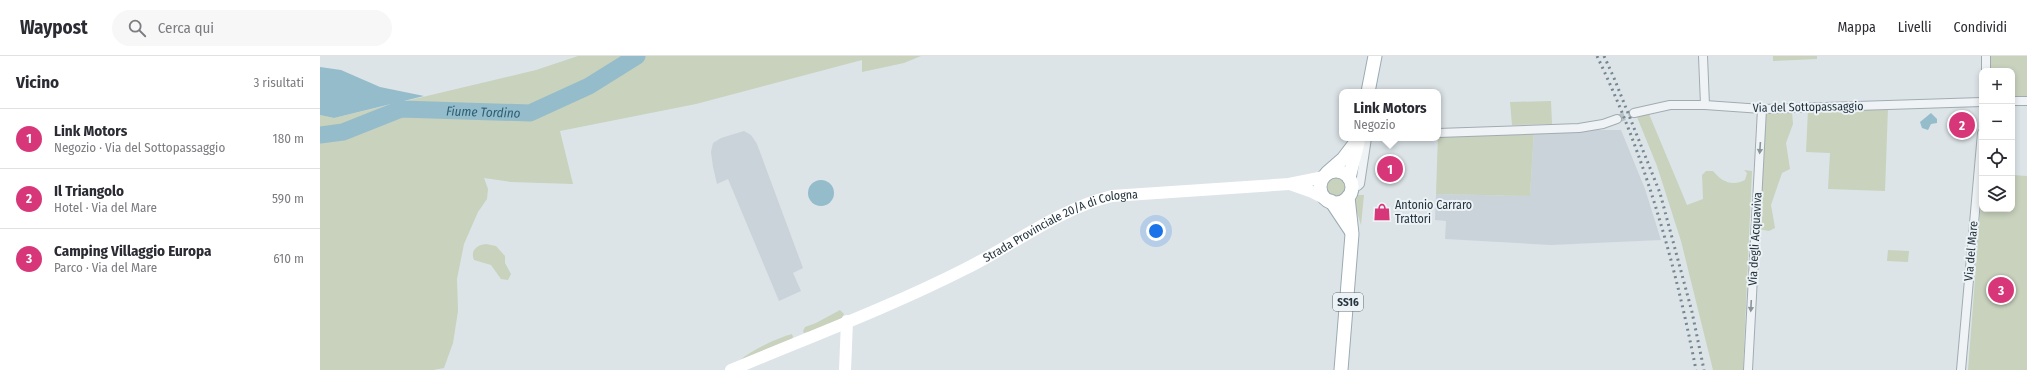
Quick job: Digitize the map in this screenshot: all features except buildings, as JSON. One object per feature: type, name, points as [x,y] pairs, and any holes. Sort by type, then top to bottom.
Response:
[{"type":"main road","points":[[1369,89],[1375,56]]},
{"type":"main road","name":"SS16","points":[[1326,175],[1343,159],[1357,141]]},
{"type":"main road","name":"SS16","points":[[1341,370],[1352,234],[1350,187],[1358,141]]},
{"type":"main road","points":[[1328,200],[1340,202],[1350,187],[1340,171],[1326,175],[1320,186],[1328,200],[1352,234]]},
{"type":"main road","name":"Strada Provinciale 20/A di Cologna","points":[[731,370],[966,269],[1060,216],[1090,202],[1112,196],[1289,184],[1326,175]]},
{"type":"main road","name":"Strada Provinciale 20/A di Cologna","points":[[1289,184],[1310,191],[1328,200]]},
{"type":"main road","points":[[846,370],[847,321]]},
{"type":"street","points":[[1703,56],[1705,105]]},
{"type":"street","points":[[1986,56],[1986,68]]},
{"type":"street","points":[[2015,101],[2027,101]]},
{"type":"street","name":"Via del Sottopassaggio","points":[[1634,113],[1670,105],[1705,105],[1762,109],[1979,102]]},
{"type":"street","name":"Via degli Acquaviva","points":[[1748,370],[1762,109]]},
{"type":"street","points":[[1441,132],[1579,128],[1603,124],[1617,119]]},
{"type":"street","name":"Via del Mare","points":[[1961,370],[1981,140]]},
{"type":"street","points":[[1350,187],[1358,186],[1360,184],[1367,141]]},
{"type":"shaded area","points":[[1534,130],[1621,130],[1645,189],[1661,240],[1551,245],[1445,239],[1446,221],[1435,220],[1436,194],[1530,196]]},
{"type":"shaded area","points":[[744,131],[751,135],[757,144],[803,268],[793,273],[801,291],[779,301],[728,179],[717,184],[713,167],[711,152],[713,143],[721,138]]},
{"type":"green space","points":[[578,56],[921,56],[904,63],[862,72],[862,60],[696,104],[560,131],[573,184],[511,182],[484,178],[488,189],[487,199],[478,212],[464,244],[457,279],[458,311],[453,343],[444,368],[433,370],[320,370],[320,115],[334,118],[536,70]]},
{"type":"green space","points":[[1773,56],[1817,56],[1817,59],[1773,61]]},
{"type":"green space","points":[[1989,56],[2027,56],[2027,99],[2015,99],[2015,68],[1989,68]]},
{"type":"green space","points":[[1551,101],[1552,124],[1512,125],[1510,102]]},
{"type":"green space","points":[[1888,108],[1885,191],[1828,189],[1830,153],[1806,152],[1808,110]]},
{"type":"green space","points":[[1792,112],[1793,124],[1786,143],[1790,169],[1782,173],[1771,205],[1775,228],[1769,231],[1759,229],[1765,113]]},
{"type":"green space","points":[[1649,114],[1687,205],[1703,199],[1702,175],[1706,171],[1713,171],[1723,180],[1736,183],[1745,180],[1747,173],[1744,170],[1752,171],[1743,370],[1713,370],[1681,241],[1657,166],[1637,117]]},
{"type":"green space","points":[[1534,130],[1530,196],[1436,194],[1438,141],[1441,141],[1441,134]]},
{"type":"green space","points":[[1337,175],[1346,178],[1349,187],[1346,196],[1337,199],[1328,196],[1325,187],[1328,178]]},
{"type":"green space","points":[[2015,175],[2027,176],[2027,370],[1968,370],[1980,212],[2015,212]]},
{"type":"green space","points":[[1354,195],[1364,195],[1361,225],[1355,206]]},
{"type":"green space","points":[[486,244],[496,246],[505,256],[505,263],[511,274],[508,280],[501,279],[491,265],[474,260],[473,253],[475,249]]},
{"type":"green space","points":[[1888,250],[1909,251],[1908,262],[1887,261]]},
{"type":"green space","points":[[840,310],[844,314],[841,319],[804,333],[803,331],[805,327],[816,323]]},
{"type":"green space","points":[[792,334],[792,339],[740,360],[751,352],[779,338]]},
{"type":"water","points":[[320,67],[341,70],[380,87],[424,96],[334,118],[320,115]]},
{"type":"water","points":[[1931,113],[1937,119],[1937,123],[1931,124],[1928,130],[1922,128],[1920,122]]},
{"type":"water","points":[[821,180],[830,184],[834,193],[830,202],[821,206],[812,202],[808,193],[812,184]]},
{"type":"waterway","name":"Fiume Tordino","points":[[320,135],[343,132],[401,109],[530,113],[589,86],[637,56]]},
{"type":"tunnel","points":[[1617,119],[1634,113]]},
{"type":"railway","points":[[1597,56],[1630,132],[1657,210],[1688,330],[1696,370]]},
{"type":"railway","points":[[1604,56],[1660,193],[1692,312],[1704,370]]},
{"type":"place","name":"Il Triangolo","points":[[1962,125]]},
{"type":"place","name":"Link Motors","points":[[1390,169]]},
{"type":"place","name":"Antonio Carraro Trattori","points":[[1382,212]]},
{"type":"place","name":"Camping Villaggio Europa","points":[[2001,290]]}]
